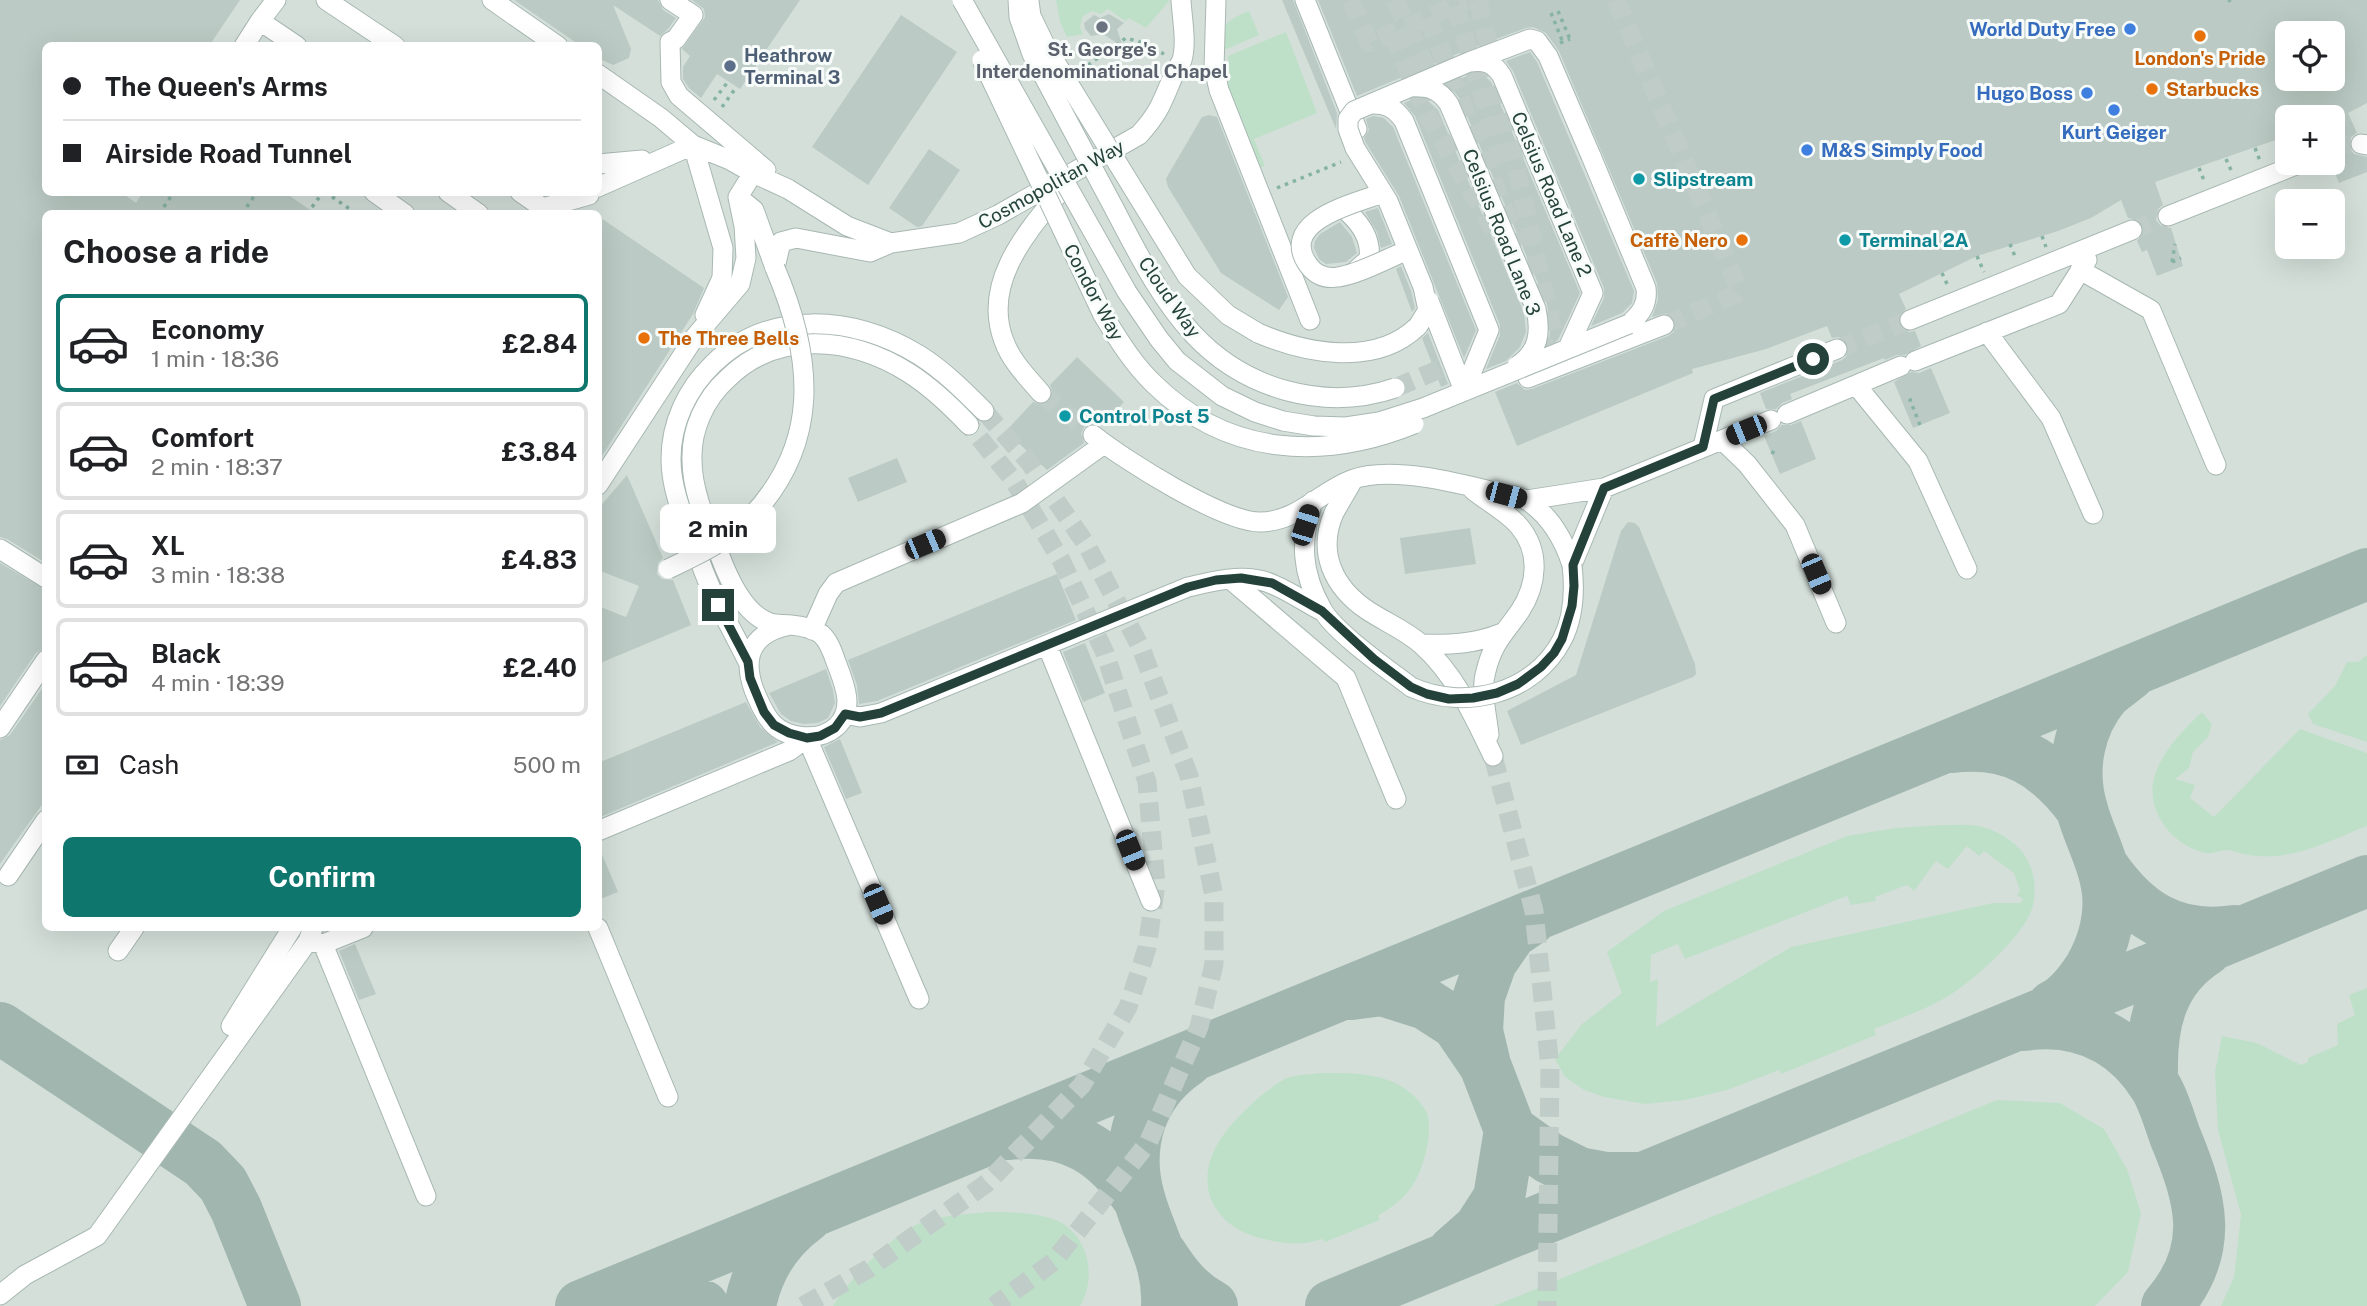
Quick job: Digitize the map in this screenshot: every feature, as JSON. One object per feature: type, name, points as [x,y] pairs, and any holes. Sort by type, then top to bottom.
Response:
[{"type":"street","points":[[247,42],[276,0]]},
{"type":"street","points":[[326,0],[389,42]]},
{"type":"street","points":[[492,0],[552,42]]},
{"type":"street","points":[[670,0],[693,15],[676,39],[670,42],[671,82],[680,96],[788,189]]},
{"type":"street","name":"Condor Way","points":[[955,0],[1103,315],[1124,349],[1153,384],[1184,410],[1220,430],[1261,444],[1308,448],[1378,438],[1463,398],[1528,378],[1664,325]]},
{"type":"street","points":[[962,0],[1127,292],[1177,361],[1222,396],[1255,412],[1283,421],[1314,426],[1346,427],[1379,422],[1463,398],[1486,381],[1629,324],[1646,302],[1644,279],[1544,47],[1538,41],[1522,40],[1365,105],[1354,111],[1348,119],[1348,129],[1355,149],[1383,192],[1408,250],[1463,398]]},
{"type":"street","name":"Cloud Way","points":[[1018,0],[1024,37],[1159,288],[1180,318],[1210,351],[1250,377],[1271,387],[1297,394],[1352,398],[1395,388]]},
{"type":"street","points":[[1029,0],[1031,16],[1046,47],[1187,276],[1228,315],[1258,333],[1284,344],[1340,352],[1384,349],[1407,337],[1425,318],[1428,310],[1423,287]]},
{"type":"street","name":"Cosmopolitan Way","points":[[788,189],[847,226],[891,243],[960,233],[998,215],[1139,135],[1154,119],[1181,62],[1184,41],[1181,0]]},
{"type":"street","points":[[1216,0],[1214,68],[1219,90],[1310,320]]},
{"type":"street","points":[[1305,0],[1463,398]]},
{"type":"street","points":[[260,21],[291,42]]},
{"type":"street","name":"Celsius Road Lane 2","points":[[1469,62],[1488,62],[1502,76],[1593,293],[1568,348]]},
{"type":"street","points":[[602,77],[662,118],[693,145],[788,189]]},
{"type":"street","name":"Celsius Road Lane 3","points":[[1409,87],[1433,89],[1450,104],[1536,309],[1538,340],[1532,354],[1521,364],[1486,381]]},
{"type":"street","points":[[1365,105],[1389,106],[1397,111],[1404,121],[1489,330],[1463,398]]},
{"type":"street","points":[[602,186],[657,159],[693,145]]},
{"type":"street","points":[[693,145],[723,248],[722,278],[694,338]]},
{"type":"street","points":[[602,164],[657,159]]},
{"type":"street","points":[[1041,394],[1004,342],[998,310],[1003,278],[1023,237],[1080,168]]},
{"type":"street","points":[[602,479],[694,338],[740,284],[746,258],[744,226],[738,197],[753,173]]},
{"type":"street","points":[[2168,216],[2275,173]]},
{"type":"street","points":[[1383,192],[1322,216],[1308,226],[1304,234],[1303,252],[1310,267],[1323,276],[1339,277],[1408,250]]},
{"type":"street","points":[[380,196],[399,210]]},
{"type":"street","points":[[454,196],[473,210]]},
{"type":"street","points":[[526,196],[543,208],[578,196]]},
{"type":"street","points":[[668,569],[711,548],[745,523],[773,491],[790,457],[802,422],[806,390],[797,327],[754,210],[738,197]]},
{"type":"street","points":[[1343,208],[1361,226],[1370,251],[1369,259],[1353,273]]},
{"type":"street","points":[[1910,320],[2133,230]]},
{"type":"street","points":[[775,268],[781,242],[796,238],[870,253],[891,243]]},
{"type":"street","points":[[812,630],[828,594],[836,583],[1022,503],[1099,440],[1189,496],[1241,519],[1260,522],[1284,519],[1298,513],[1313,500],[1353,479],[1382,475],[1430,478],[1465,484],[1527,500],[1604,488],[2059,304],[2097,244]]},
{"type":"street","points":[[723,248],[775,268]]},
{"type":"street","points":[[2080,270],[2151,310],[2216,465]]},
{"type":"street","points":[[969,425],[947,402],[910,374],[880,356],[829,344],[809,343],[781,347],[759,355],[737,369],[718,387],[706,404],[695,431],[691,458],[693,480],[723,565],[751,610],[771,623],[791,625],[821,634],[830,646],[845,684],[845,714],[835,728],[820,736],[807,738],[774,725],[750,678],[748,662],[709,583],[683,517],[673,483],[671,458],[675,426],[688,394],[724,353],[750,337],[776,327],[808,323],[831,324],[857,328],[888,338],[922,357],[960,387],[984,411]]},
{"type":"street","points":[[1987,332],[2052,418],[2093,514]]},
{"type":"street","points":[[1703,447],[1714,399],[1837,349]]},
{"type":"street","points":[[1856,386],[1918,461],[1967,569]]},
{"type":"street","points":[[1722,440],[1747,464],[1796,525],[1836,623]]},
{"type":"street","points":[[1353,479],[1334,514],[1327,536],[1329,559],[1335,578],[1344,592],[1367,610],[1422,644],[1456,685],[1493,756],[1483,685],[1491,656],[1502,633],[1526,601],[1533,585],[1534,554],[1520,527],[1465,484]]},
{"type":"street","points":[[1573,565],[1604,488]]},
{"type":"street","points":[[1313,500],[1305,525],[1304,564],[1322,611]]},
{"type":"street","points":[[845,714],[860,717],[881,713],[1188,587],[1241,578],[1272,583],[1322,611],[1374,659],[1411,687],[1449,699],[1485,695],[1518,684],[1541,667],[1562,639],[1572,606],[1573,565],[1563,539],[1527,500]]},
{"type":"street","points":[[0,550],[42,576]]},
{"type":"street","points":[[1230,579],[1346,678],[1396,799]]},
{"type":"street","points":[[748,662],[752,649],[762,636],[775,628],[791,625]]},
{"type":"street","points":[[1422,644],[1464,644],[1502,633]]},
{"type":"street","points":[[1046,645],[1151,901]]},
{"type":"street","points":[[0,727],[42,666]]},
{"type":"street","points":[[602,829],[789,751],[807,738]]},
{"type":"street","points":[[807,738],[919,999]]},
{"type":"street","points":[[8,876],[42,826]]},
{"type":"street","points":[[118,951],[132,931]]},
{"type":"street","points":[[231,1026],[290,931]]},
{"type":"street","points":[[0,1296],[24,1275],[97,1236],[315,938],[349,931]]},
{"type":"street","points":[[599,931],[668,1097]]},
{"type":"street","points":[[315,938],[426,1196]]},
{"type":"path","points":[[1554,12],[1566,41]]},
{"type":"path","points":[[1126,38],[1181,62]]},
{"type":"path","points":[[1257,186],[1266,182],[1270,191],[1343,161]]},
{"type":"path","points":[[310,210],[321,196]]},
{"type":"path","points":[[330,196],[351,210]]},
{"type":"path","points":[[2175,244],[2172,262],[2181,258]]},
{"type":"path","points":[[1912,400],[1920,425]]},
{"type":"path","points":[[1772,454],[1776,447]]},
{"type":"shaded area","points":[[0,0],[2367,0],[2367,1306],[0,1306]]},
{"type":"green space","points":[[1056,0],[1169,1],[1146,28],[1129,18],[1125,21],[1108,9],[1101,14],[1092,11],[1083,16],[1080,27],[1083,34],[1067,37],[1060,22]]},
{"type":"green space","points":[[1249,11],[1259,35],[1222,51],[1226,25]]},
{"type":"green space","points":[[1286,32],[1317,113],[1254,139],[1265,166],[1256,169],[1224,82],[1230,81],[1228,56]]},
{"type":"green space","points":[[2367,655],[2367,742],[2313,724],[2308,714],[2335,686],[2347,662],[2358,662]]},
{"type":"green space","points":[[2202,712],[2212,724],[2208,737],[2193,752],[2189,768],[2175,779],[2195,785],[2190,798],[2214,817],[2300,729],[2367,753],[2367,826],[2311,849],[2287,855],[2251,855],[2227,850],[2206,853],[2181,842],[2171,834],[2156,811],[2153,785],[2160,763],[2170,747]]},
{"type":"green space","points":[[1974,825],[1986,828],[2015,844],[2026,856],[2031,868],[2034,894],[2029,917],[2010,943],[1958,990],[1929,1006],[1874,1029],[1876,1035],[1781,1074],[1779,1070],[1727,1090],[1685,1100],[1645,1104],[1604,1097],[1584,1090],[1565,1077],[1555,1059],[1582,1024],[1622,993],[1607,952],[1664,911],[1847,836],[1895,828]],"holes":[[[1967,846],[1979,856],[1984,851],[2014,873],[2020,891],[2017,895],[2023,899],[2020,903],[1993,903],[1791,947],[1656,1027],[1658,979],[1650,982],[1651,955],[1678,944],[1685,959],[1847,896],[1851,905],[1876,901],[1875,897],[1907,885],[1914,891],[1936,861],[1948,869]]]},
{"type":"green space","points":[[2367,988],[2367,1306],[2221,1306],[2234,1277],[2241,1215],[2218,1130],[2215,1072],[2222,1036],[2257,1043],[2301,1065],[2308,1062],[2308,1058],[2338,1045],[2337,1024],[2355,1015],[2349,995]]},
{"type":"green space","points":[[1320,1073],[1364,1074],[1385,1079],[1404,1088],[1416,1098],[1426,1111],[1429,1129],[1420,1172],[1404,1196],[1378,1216],[1380,1220],[1325,1242],[1322,1239],[1307,1243],[1286,1243],[1247,1234],[1221,1216],[1208,1191],[1207,1176],[1218,1143],[1239,1117],[1275,1085],[1291,1077]]},
{"type":"green space","points":[[1997,1100],[2060,1103],[2104,1129],[2127,1169],[2141,1213],[2128,1272],[2095,1306],[1494,1306]]},
{"type":"green space","points":[[987,1212],[1041,1216],[1058,1221],[1069,1228],[1083,1247],[1089,1271],[1085,1295],[1080,1306],[833,1306],[850,1282],[875,1256],[916,1225],[943,1217]]},
{"type":"building","points":[[0,0],[240,0],[212,42],[42,42],[42,196],[126,196],[136,203],[140,196],[290,196],[310,210],[42,210],[42,561],[0,537]]},
{"type":"building","points":[[514,0],[658,0],[663,10],[676,18],[660,36],[613,5],[631,49],[629,58],[613,65],[602,60],[602,42],[575,42]]},
{"type":"building","name":"Heathrow Terminal 3","points":[[692,0],[800,0],[740,89],[717,74],[701,98],[683,79],[683,67],[690,56],[682,49],[705,17],[704,9]]},
{"type":"building","points":[[1282,0],[1293,0],[1337,113],[1336,129]]},
{"type":"building","name":"Terminal 2A","points":[[1318,0],[2367,0],[2367,103],[2348,113],[2357,133],[2351,137],[2349,148],[2354,154],[2367,157],[2367,172],[2339,183],[2336,175],[2345,175],[2345,105],[2275,105],[2275,140],[2155,182],[2163,205],[2158,209],[2156,220],[2161,226],[2171,228],[2183,266],[2157,276],[2147,250],[2142,252],[2137,241],[2144,232],[2143,225],[2139,220],[2128,218],[2121,200],[2091,218],[1977,256],[1899,294],[1906,309],[1898,318],[1899,325],[1908,332],[1915,331],[1921,346],[1905,355],[1885,360],[1884,358],[1790,394],[1792,399],[1776,409],[1766,409],[1760,393],[1847,356],[1848,344],[1839,337],[1832,338],[1827,326],[1766,349],[1692,369],[1693,373],[1517,446],[1495,392],[1517,383],[1525,390],[1532,389],[1668,336],[1674,332],[1676,326],[1672,316],[1667,313],[1652,317],[1658,300],[1657,283],[1559,51],[1546,33],[1533,27],[1526,28],[1357,96]]},
{"type":"building","name":"St. George's Interdenominational Chapel","points":[[1109,14],[1124,23],[1117,29],[1123,47],[1103,34],[1091,36],[1085,29],[1084,23],[1094,15],[1100,18]]},
{"type":"building","points":[[901,15],[957,52],[868,185],[812,147]]},
{"type":"building","points":[[1530,52],[1537,62],[1634,291],[1632,303],[1622,313],[1591,326],[1604,298],[1604,288],[1513,71],[1506,61]]},
{"type":"building","points":[[1472,74],[1484,75],[1491,82],[1580,293],[1558,340],[1549,344],[1547,304],[1460,99],[1448,84]]},
{"type":"building","points":[[1413,99],[1428,101],[1438,110],[1524,313],[1526,332],[1520,347],[1506,361],[1486,369],[1500,335],[1500,325],[1415,116],[1404,103]]},
{"type":"building","points":[[1373,116],[1384,118],[1393,127],[1476,330],[1464,358],[1399,196],[1364,138],[1369,130],[1366,119]]},
{"type":"building","points":[[1202,117],[1217,117],[1288,297],[1279,310],[1221,273],[1168,187],[1168,175]]},
{"type":"building","points":[[929,149],[960,170],[922,226],[917,227],[889,208]]},
{"type":"building","points":[[1378,208],[1392,244],[1381,248],[1377,232],[1365,212]]},
{"type":"building","points":[[602,219],[704,288],[693,314],[602,456]]},
{"type":"building","points":[[1340,222],[1352,237],[1357,253],[1346,262],[1326,264],[1319,259],[1314,248],[1315,241],[1320,234]]},
{"type":"building","points":[[1401,266],[1411,291],[1415,308],[1412,312],[1396,269]]},
{"type":"building","points":[[1428,333],[1448,384],[1441,387],[1422,338]]},
{"type":"building","name":"Control Post 5","points":[[1077,357],[1124,402],[1102,426],[1094,423],[1084,427],[1081,434],[1084,443],[1047,470],[1006,431],[1033,402],[1043,405],[1050,402],[1053,391],[1050,385]]},
{"type":"building","points":[[1931,368],[1950,413],[1913,428],[1894,382],[1911,372],[1919,373]]},
{"type":"building","points":[[1801,421],[1816,459],[1780,474],[1764,436],[1782,425]]},
{"type":"building","points":[[897,458],[907,482],[858,502],[848,478]]},
{"type":"building","points":[[627,475],[663,558],[658,563],[657,574],[662,579],[673,580],[691,625],[602,662],[602,608],[626,617],[639,586],[602,572],[602,504]]},
{"type":"building","points":[[1628,522],[1639,527],[1695,664],[1696,674],[1521,745],[1507,711],[1576,675],[1621,531]]},
{"type":"building","points":[[1470,528],[1476,564],[1405,574],[1400,538]]},
{"type":"building","points":[[0,563],[42,588],[42,650],[36,653],[0,706]]},
{"type":"building","points":[[1057,574],[1076,620],[877,701],[859,704],[857,685],[848,660]]},
{"type":"building","points":[[1085,643],[1105,693],[1083,702],[1063,652]]},
{"type":"building","points":[[826,669],[835,703],[828,718],[818,723],[804,724],[791,721],[781,714],[769,693]]},
{"type":"building","points":[[42,689],[42,805],[0,864],[0,740],[10,735]]},
{"type":"building","points":[[746,702],[760,727],[778,742],[602,816],[602,761]]},
{"type":"building","points":[[840,739],[862,793],[846,799],[824,747]]},
{"type":"building","points":[[602,854],[618,892],[602,898]]},
{"type":"building","points":[[355,944],[376,994],[359,1000],[339,951]]},
{"type":"taxiway","points":[[581,1306],[2367,574]]},
{"type":"taxiway","points":[[2053,1006],[2069,995],[2086,973],[2095,959],[2106,929],[2107,886],[2078,795],[2077,764],[2088,720],[2105,694],[2130,674]]},
{"type":"taxiway","points":[[1952,747],[1992,747],[2026,758],[2055,778],[2082,809]]},
{"type":"taxiway","points":[[2103,867],[2129,899],[2159,920],[2194,932],[2235,931]]},
{"type":"taxiway","points":[[1331,1306],[2367,881]]},
{"type":"taxiway","points":[[1485,1065],[1477,1031],[1479,996],[1491,962],[1511,933],[1530,920]]},
{"type":"taxiway","points":[[2152,1071],[2154,1035],[2162,1003],[2179,974],[2206,950]]},
{"type":"taxiway","points":[[1351,994],[1382,990],[1426,1004],[1457,1024],[1485,1065],[1510,1130],[1549,1158],[1579,1173],[1606,1178],[1641,1178]]},
{"type":"taxiway","points":[[2023,1025],[2063,1024],[2098,1034],[2129,1055],[2143,1069],[2158,1092],[2192,1181],[2199,1223],[2193,1264],[2167,1306]]},
{"type":"taxiway","points":[[0,1028],[203,1163],[223,1184],[236,1209],[275,1306]]},
{"type":"taxiway","points":[[1167,1306],[1162,1263],[1143,1212],[1135,1178],[1135,1139],[1140,1121],[1158,1088],[1187,1061]]},
{"type":"taxiway","points":[[1453,1252],[1479,1229],[1499,1198],[1510,1130]]},
{"type":"taxiway","points":[[1009,1134],[1051,1134],[1085,1146],[1114,1168],[1140,1201]]},
{"type":"taxiway","points":[[750,1306],[757,1280],[769,1256],[786,1235],[806,1217]]},
{"type":"taxiway","points":[[1161,1254],[1183,1284],[1212,1306]]},
{"type":"taxiway","points":[[619,1294],[662,1294],[703,1306]]},
{"type":"tunnel","points":[[1351,0],[1369,43],[1466,1]]},
{"type":"tunnel","points":[[1395,0],[1437,91]]},
{"type":"tunnel","points":[[1478,0],[1554,335],[1533,370]]},
{"type":"tunnel","points":[[1616,0],[1739,289],[1735,295],[1664,325]]},
{"type":"tunnel","points":[[1455,6],[1506,173]]},
{"type":"tunnel","points":[[1428,18],[1519,246]]},
{"type":"tunnel","points":[[1392,33],[1426,113],[1500,240]]},
{"type":"tunnel","points":[[2345,145],[2361,144]]},
{"type":"tunnel","points":[[2132,230],[2168,216]]},
{"type":"tunnel","points":[[1837,349],[1910,320]]},
{"type":"tunnel","points":[[1395,388],[1459,361]]},
{"type":"tunnel","points":[[1041,393],[1093,435]]},
{"type":"tunnel","points":[[984,411],[1029,462],[1086,544],[1141,648],[1189,776],[1214,896],[1214,964],[1199,1027],[1148,1143],[1053,1262],[994,1306]]},
{"type":"tunnel","points":[[803,1306],[868,1269],[987,1183],[1082,1085],[1128,1007],[1147,948],[1156,884],[1147,782],[1105,653],[1061,560],[1014,481],[969,425]]},
{"type":"tunnel","points":[[1493,756],[1534,911],[1550,1068],[1547,1306]]},
{"type":"place","name":"St. George's Interdenominational Chapel","points":[[1102,27]]},
{"type":"place","name":"World Duty Free","points":[[2130,29]]},
{"type":"place","name":"London's Pride","points":[[2200,36]]},
{"type":"place","name":"Heathrow Terminal 3","points":[[730,66]]},
{"type":"place","name":"Starbucks","points":[[2152,89]]},
{"type":"place","name":"Hugo Boss","points":[[2087,93]]},
{"type":"place","name":"Kurt Geiger","points":[[2114,110]]},
{"type":"place","name":"M&S Simply Food","points":[[1807,150]]},
{"type":"place","name":"Slipstream","points":[[1639,179]]},
{"type":"place","name":"Caffè Nero","points":[[1742,240]]},
{"type":"place","name":"Terminal 2A","points":[[1845,240]]},
{"type":"place","name":"The Three Bells","points":[[644,338]]},
{"type":"place","name":"Control Post 5","points":[[1065,416]]},
{"type":"route","points":[[718,605],[748,662],[750,678],[764,712],[774,725],[807,738],[820,736],[835,728],[845,714],[860,717],[881,713],[1188,587],[1216,580],[1241,578],[1272,583],[1322,611],[1343,633],[1411,687],[1449,699],[1497,693],[1518,684],[1541,667],[1562,639],[1572,606],[1573,565],[1604,488],[1703,447],[1714,399],[1813,359]]}]
